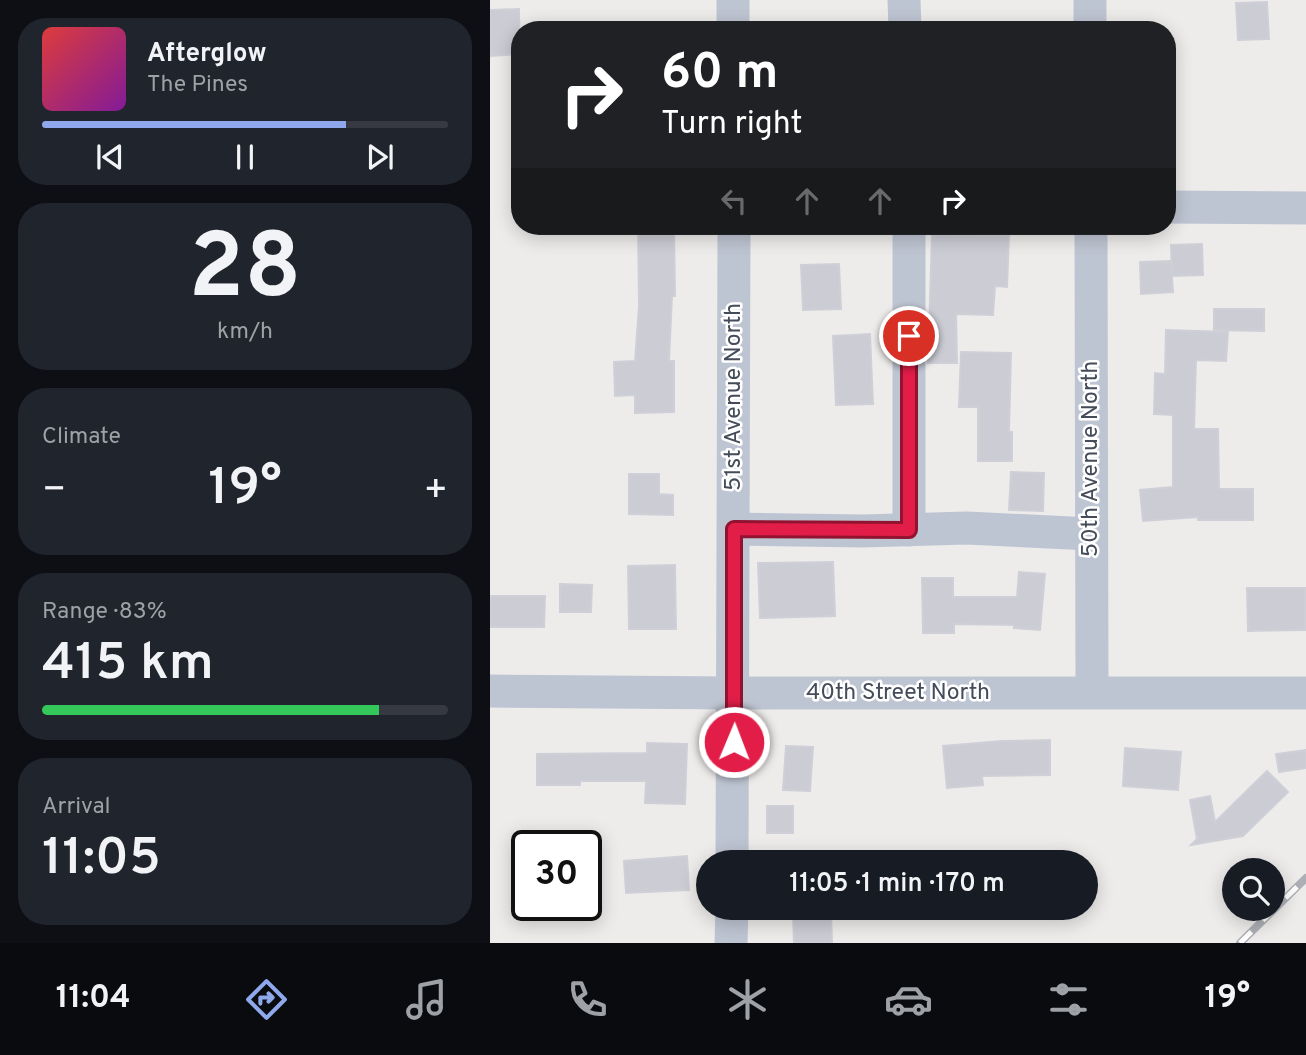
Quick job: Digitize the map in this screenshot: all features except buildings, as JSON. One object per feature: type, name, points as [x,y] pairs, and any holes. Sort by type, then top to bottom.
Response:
[{"type":"street","points":[[733,0],[733,21]]},
{"type":"street","points":[[904,0],[905,21]]},
{"type":"street","points":[[1090,0],[1090,21]]},
{"type":"street","points":[[1176,207],[1306,208]]},
{"type":"street","name":"51st Avenue North","points":[[732,850],[734,235]]},
{"type":"street","points":[[909,235],[909,530]]},
{"type":"street","name":"50th Avenue North","points":[[1091,235],[1092,692]]},
{"type":"street","points":[[734,529],[967,528],[1091,534]]},
{"type":"street","name":"40th Street North","points":[[490,691],[1306,693]]},
{"type":"street","points":[[731,943],[732,920]]},
{"type":"railway","points":[[1240,943],[1306,878]]},
{"type":"route","points":[[734,742],[734,529],[909,530],[909,336]]}]
